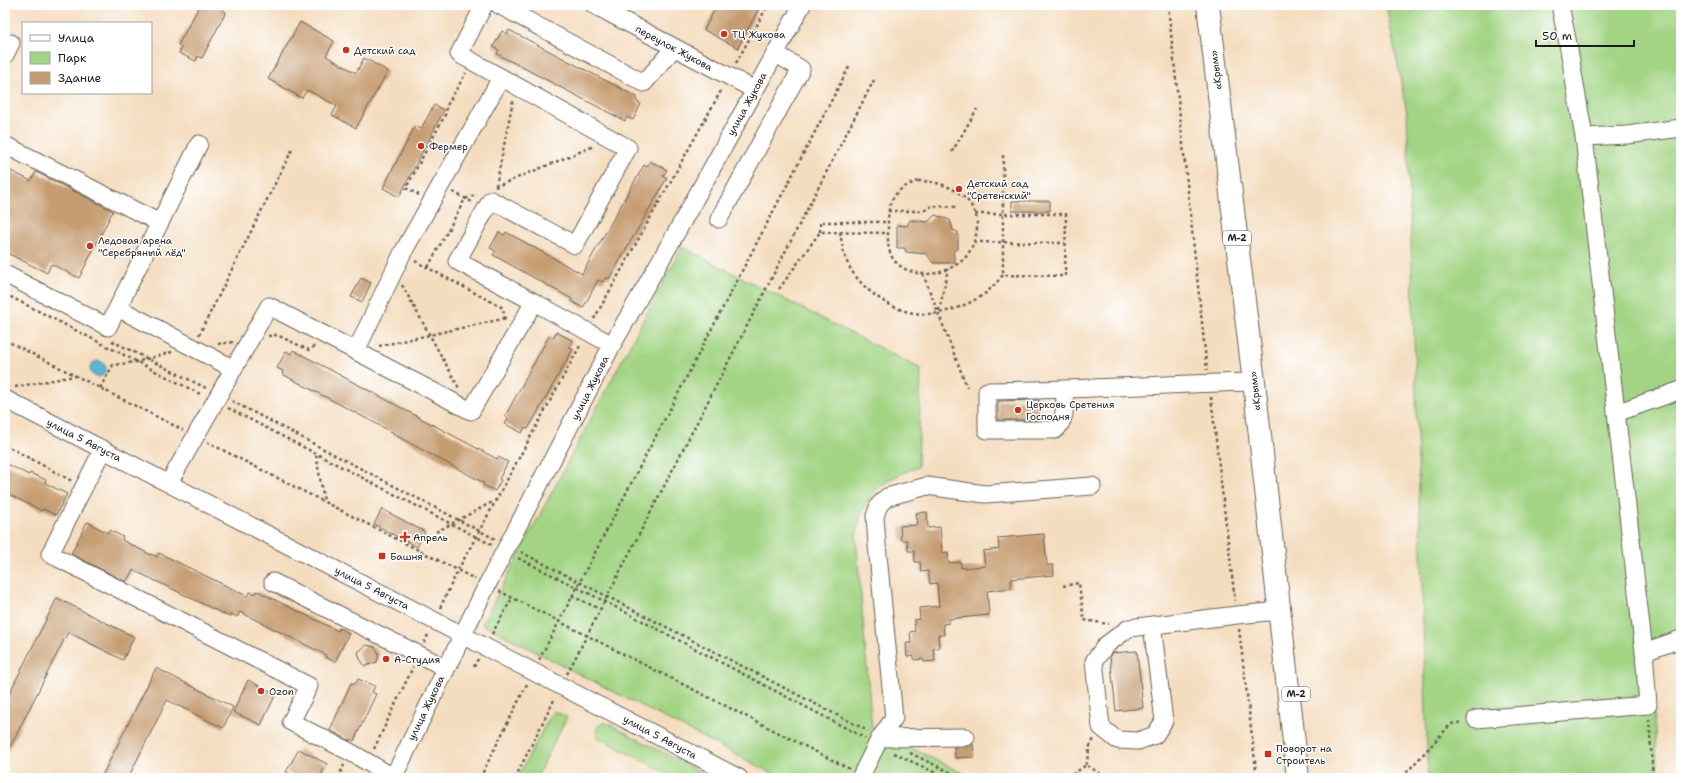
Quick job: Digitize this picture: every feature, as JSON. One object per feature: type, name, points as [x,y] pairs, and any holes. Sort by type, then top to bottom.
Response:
[{"type":"highway","name":"«Крым»","points":[[1208,5],[1254,382],[1298,778]]},
{"type":"highway","name":"«Крым»","points":[[1215,5],[1261,382],[1305,778]]},
{"type":"street","points":[[484,5],[459,54],[628,148],[575,245],[491,200],[457,261],[531,308],[588,331],[612,345]]},
{"type":"street","points":[[499,5],[644,83],[674,48]]},
{"type":"street","name":"переулок Жукова","points":[[594,5],[755,90]]},
{"type":"street","name":"улица Жукова","points":[[393,778],[462,634],[612,345],[802,5]]},
{"type":"street","points":[[1476,719],[1648,705],[1644,652],[1584,137],[1560,5]]},
{"type":"street","points":[[719,219],[801,69],[775,53]]},
{"type":"street","points":[[356,351],[402,254],[441,186],[508,82]]},
{"type":"street","points":[[1584,137],[1627,135],[1681,128]]},
{"type":"street","points":[[5,274],[108,326],[199,144]]},
{"type":"street","points":[[5,145],[160,223]]},
{"type":"street","points":[[169,483],[269,306],[471,411],[531,308]]},
{"type":"street","points":[[118,308],[234,368]]},
{"type":"street","points":[[1065,390],[1064,414],[1061,425],[1055,430],[987,430],[987,391],[1065,390],[1254,382]]},
{"type":"street","points":[[1616,413],[1681,390]]},
{"type":"street","name":"улица 5 Августа","points":[[9,393],[103,449],[739,778]]},
{"type":"street","points":[[103,449],[50,554],[310,686],[291,722],[367,762],[393,778]]},
{"type":"street","points":[[860,776],[878,741],[894,718],[876,538],[875,516],[879,505],[887,497],[927,486],[985,494],[1092,486]]},
{"type":"street","points":[[273,582],[446,668]]},
{"type":"street","points":[[1152,624],[1164,721],[1155,735],[1138,741],[1118,740],[1101,727],[1094,661],[1106,645],[1129,628],[1152,624],[1280,611]]},
{"type":"street","points":[[1644,652],[1681,638]]},
{"type":"street","points":[[878,741],[966,737]]},
{"type":"path","points":[[367,762],[458,570],[768,5]]},
{"type":"path","points":[[432,202],[406,188],[446,113],[446,107],[472,62]]},
{"type":"path","points":[[480,778],[558,621],[849,68]]},
{"type":"path","points":[[515,778],[604,601],[874,80]]},
{"type":"path","points":[[496,186],[508,82]]},
{"type":"path","points":[[952,152],[977,109]]},
{"type":"path","points":[[490,188],[612,139]]},
{"type":"path","points":[[193,347],[293,148]]},
{"type":"path","points":[[840,232],[842,249],[849,267],[860,282],[885,302],[904,310],[925,314],[938,313],[953,309],[979,298],[990,290],[1003,275],[1003,153]]},
{"type":"path","points":[[918,181],[932,181],[956,190],[969,201],[975,214],[977,230],[974,242],[967,255],[958,264],[938,274],[923,274],[909,271],[899,265],[891,256],[888,233],[888,211],[892,200],[906,185],[918,181]]},
{"type":"path","points":[[441,186],[485,210]]},
{"type":"path","points":[[428,268],[465,199],[484,191]]},
{"type":"path","points":[[888,211],[923,211],[932,206],[956,207]]},
{"type":"path","points":[[975,214],[1066,214],[1065,276],[1003,275]]},
{"type":"path","points":[[779,289],[820,232],[820,222],[888,222]]},
{"type":"path","points":[[820,232],[888,233]]},
{"type":"path","points":[[974,242],[1065,243]]},
{"type":"path","points":[[402,254],[503,308],[505,319]]},
{"type":"path","points":[[938,313],[948,269]]},
{"type":"path","points":[[394,270],[471,411]]},
{"type":"path","points":[[923,274],[967,387]]},
{"type":"path","points":[[5,294],[218,398],[460,520],[480,531],[506,549],[576,587],[878,741]]},
{"type":"path","points":[[356,351],[505,319],[531,308]]},
{"type":"path","points":[[107,338],[218,398],[316,454],[477,537],[579,581],[946,778]]},
{"type":"path","points":[[5,340],[587,635],[860,776]]},
{"type":"path","points":[[9,393],[20,385],[75,376]]},
{"type":"path","points":[[5,445],[83,487]]},
{"type":"path","points":[[316,454],[324,501]]},
{"type":"path","points":[[436,532],[497,500]]},
{"type":"path","points":[[1063,586],[1079,583],[1084,620],[1129,628]]},
{"type":"path","points":[[572,596],[600,610]]},
{"type":"path","points":[[474,667],[512,598]]},
{"type":"path","points":[[1648,705],[1653,778]]},
{"type":"path","points":[[1404,778],[1407,772],[1451,724],[1476,719]]},
{"type":"path","points":[[1068,778],[1086,766],[1090,746],[1101,727]]},
{"type":"path","points":[[907,751],[962,778]]},
{"type":"path","points":[[1086,766],[1108,778]]},
{"type":"green space","points":[[1386,5],[1681,5],[1681,630],[1649,641],[1658,778],[1428,778],[1407,113]]},
{"type":"green space","points":[[682,247],[921,369],[918,467],[893,478],[883,484],[875,492],[863,511],[856,537],[872,729],[973,778],[781,778],[482,624]]},
{"type":"green space","points":[[553,711],[567,717],[536,778],[517,778]]},
{"type":"green space","points":[[603,723],[607,723],[712,778],[676,778],[599,738],[596,729]]},
{"type":"water","points":[[98,361],[105,366],[106,369],[101,376],[98,377],[91,372],[90,369],[95,362]]},
{"type":"building","points":[[200,5],[225,5],[222,10],[226,12],[202,58],[198,56],[196,61],[179,53],[182,47],[178,45]]},
{"type":"building","points":[[717,5],[750,5],[758,10],[738,48],[704,30]]},
{"type":"building","points":[[300,22],[334,41],[326,56],[356,73],[364,58],[388,71],[356,128],[332,115],[337,106],[307,90],[302,98],[268,79]]},
{"type":"building","points":[[509,30],[637,97],[636,101],[641,104],[633,120],[627,117],[625,121],[497,54],[499,50],[493,47],[502,31],[507,34]]},
{"type":"building","points":[[434,105],[444,110],[399,197],[383,188],[415,126],[421,129]]},
{"type":"building","points":[[650,161],[667,170],[663,176],[667,178],[609,279],[606,277],[603,282],[598,280],[583,308],[571,301],[572,299],[493,255],[496,251],[490,248],[499,232],[504,235],[506,232],[582,274],[644,165],[647,167]]},
{"type":"building","points":[[5,168],[31,181],[36,172],[113,211],[79,278],[51,264],[47,273],[5,252]]},
{"type":"building","points":[[1012,201],[1050,201],[1050,211],[1012,211]]},
{"type":"building","points":[[935,215],[950,220],[953,230],[958,232],[958,249],[953,251],[955,263],[933,263],[927,254],[906,252],[905,248],[897,248],[897,225],[907,226],[910,220],[928,222]]},
{"type":"building","points":[[361,278],[371,283],[362,302],[351,297]]},
{"type":"building","points":[[556,332],[573,341],[569,347],[573,349],[528,429],[525,427],[522,433],[505,424],[508,418],[505,416],[549,336],[553,338]]},
{"type":"building","points":[[293,350],[497,459],[498,457],[508,462],[499,479],[501,480],[495,491],[483,485],[484,483],[393,434],[394,433],[282,374],[283,371],[277,368],[286,351],[291,354]]},
{"type":"building","name":"Церковь Сретения Господня","points":[[1039,400],[1039,420],[998,420],[998,401]]},
{"type":"building","points":[[5,463],[29,475],[30,473],[46,480],[45,483],[67,494],[56,515],[43,509],[42,511],[8,494],[9,492],[5,490]]},
{"type":"building","points":[[382,509],[425,532],[417,547],[374,524]]},
{"type":"building","points":[[927,512],[928,528],[940,527],[942,553],[948,552],[948,563],[961,562],[961,568],[985,566],[983,551],[999,549],[998,538],[1044,534],[1047,565],[1053,565],[1054,575],[1011,579],[1011,588],[987,591],[989,615],[949,619],[949,623],[943,624],[944,635],[938,635],[939,648],[933,648],[935,661],[924,662],[923,659],[914,660],[914,656],[907,657],[906,643],[911,643],[910,632],[915,631],[914,620],[920,619],[919,608],[939,606],[937,583],[930,584],[928,571],[921,572],[920,562],[915,562],[914,551],[908,551],[907,540],[901,540],[900,526],[918,525],[916,513]]},
{"type":"building","points":[[87,522],[108,533],[110,530],[123,537],[122,540],[151,555],[157,557],[159,553],[247,596],[250,592],[255,594],[257,591],[338,631],[339,628],[349,633],[335,662],[325,657],[326,655],[240,612],[237,617],[231,614],[230,617],[133,570],[126,582],[71,554]]},
{"type":"building","points":[[57,598],[134,637],[123,660],[68,632],[5,757],[5,702]]},
{"type":"building","points":[[367,645],[375,647],[379,654],[377,662],[365,666],[360,659],[358,652]]},
{"type":"building","points":[[1137,651],[1143,708],[1116,711],[1110,656],[1112,653]]},
{"type":"building","points":[[156,668],[233,707],[223,728],[167,700],[128,778],[101,778]]},
{"type":"building","points":[[358,679],[375,686],[372,692],[376,694],[354,741],[350,739],[350,741],[330,730],[351,683],[355,684]]},
{"type":"building","points":[[248,680],[276,694],[261,725],[233,712]]},
{"type":"building","points":[[973,744],[974,757],[955,758],[954,747],[966,747]]},
{"type":"building","points":[[299,749],[327,764],[319,778],[298,778],[286,772]]},
{"type":"place","name":"ТЦ Жукова","points":[[724,34]]},
{"type":"place","name":"Детский сад","points":[[346,50]]},
{"type":"place","name":"Фермер","points":[[421,146]]},
{"type":"place","name":"Детский сад \"Сретенский\"","points":[[959,189]]},
{"type":"place","name":"Ледовая арена \"Серебряный лёд\"","points":[[90,246]]},
{"type":"place","name":"Церковь Сретения Господня","points":[[1018,410]]},
{"type":"place","name":"Апрель","points":[[405,537]]},
{"type":"place","name":"Башня","points":[[382,556]]},
{"type":"place","name":"А-Студия","points":[[386,659]]},
{"type":"place","name":"Ozon","points":[[261,691]]},
{"type":"place","name":"Поворот на Строитель","points":[[1268,754]]}]
